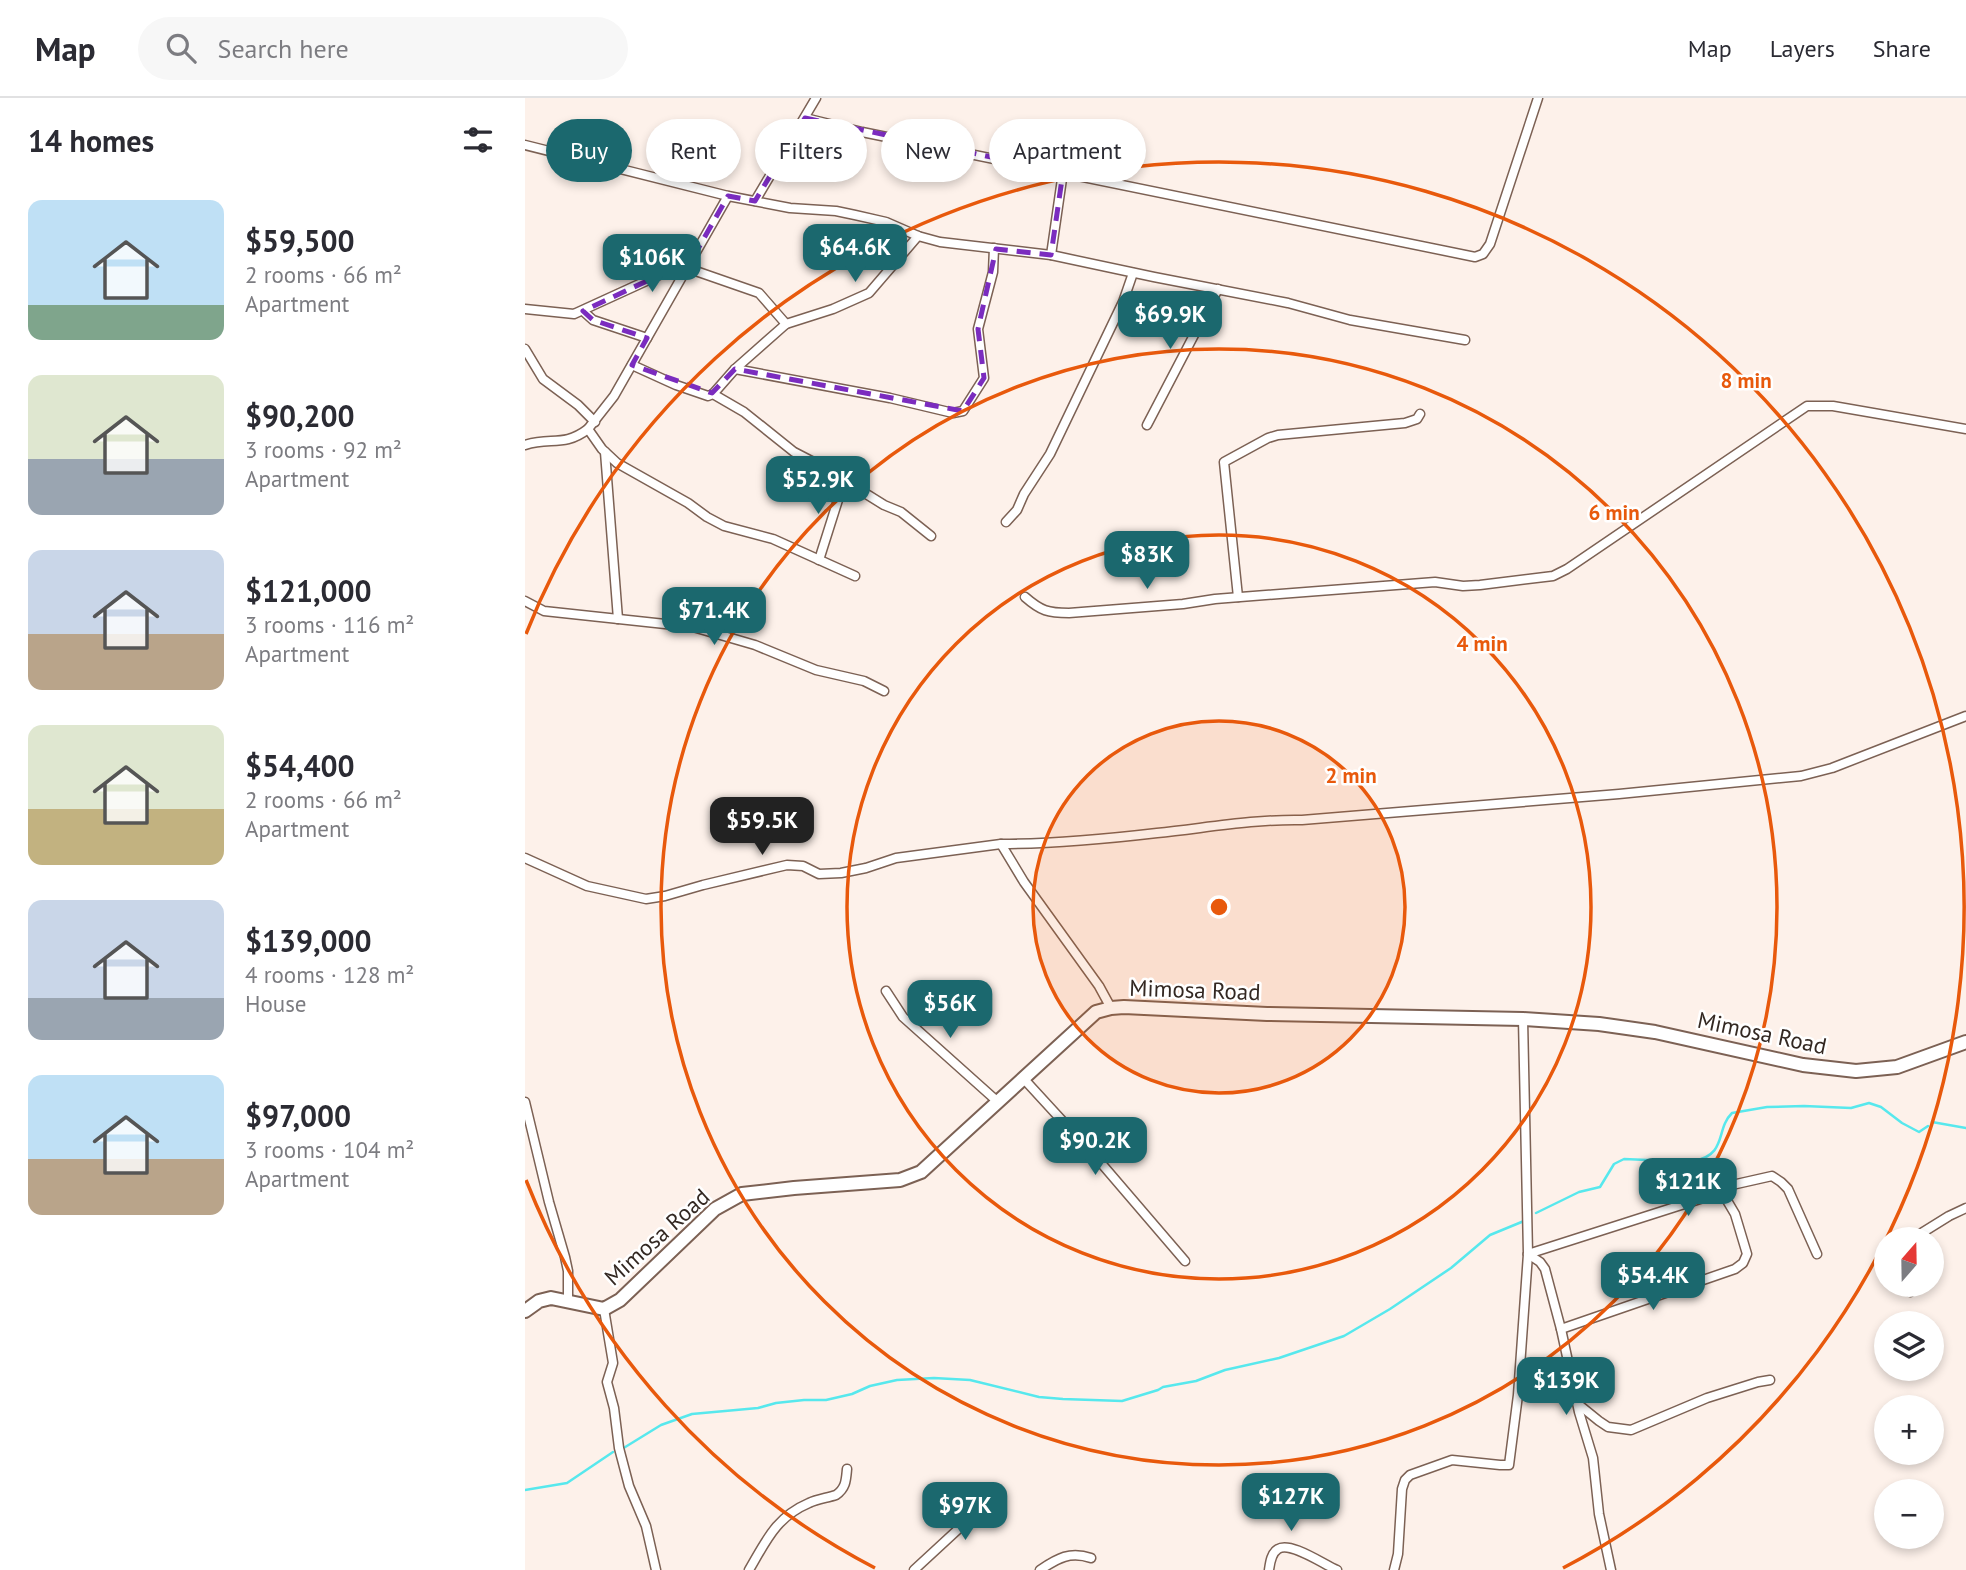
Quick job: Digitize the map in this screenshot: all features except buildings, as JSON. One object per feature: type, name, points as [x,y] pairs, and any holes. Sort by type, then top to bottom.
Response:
[{"type":"street","points":[[755,201],[816,98]]},
{"type":"street","points":[[1111,182],[1475,257],[1483,254],[1490,244],[1538,98]]},
{"type":"street","points":[[805,118],[989,157]]},
{"type":"street","points":[[525,145],[728,196],[790,208],[836,211],[886,222],[918,236],[949,243],[1051,255],[1288,303],[1350,320],[1465,340]]},
{"type":"street","points":[[1051,255],[1062,182]]},
{"type":"street","points":[[525,445],[565,441],[579,436],[595,422],[614,396],[728,196]]},
{"type":"street","points":[[632,365],[676,385],[708,396],[713,394],[736,369],[786,324],[869,293],[918,236]]},
{"type":"street","points":[[736,369],[890,398],[953,413],[963,411],[984,378],[978,329],[993,272],[994,248]]},
{"type":"street","points":[[525,309],[574,314],[668,271],[687,268],[759,293],[786,324]]},
{"type":"street","points":[[1006,522],[1017,510],[1050,454],[1123,302],[1133,273]]},
{"type":"street","points":[[1147,425],[1218,289]]},
{"type":"street","points":[[583,311],[593,320],[647,338]]},
{"type":"street","points":[[525,349],[543,379],[578,405],[595,422]]},
{"type":"street","points":[[713,394],[744,412],[794,452],[884,505],[901,512],[931,536]]},
{"type":"street","points":[[1025,597],[1041,610],[1069,613],[1435,582],[1480,586],[1553,576],[1807,406],[1833,406],[1966,429]]},
{"type":"street","points":[[1238,597],[1224,462],[1272,436],[1405,423],[1416,419],[1420,414]]},
{"type":"street","points":[[588,429],[617,463],[688,503],[714,521],[773,540],[855,576]]},
{"type":"street","points":[[605,452],[618,619]]},
{"type":"street","points":[[819,559],[844,481]]},
{"type":"street","points":[[525,601],[544,611],[688,626],[726,635],[773,651],[816,670],[864,681],[884,691]]},
{"type":"street","points":[[525,858],[587,886],[646,898],[666,896],[787,865],[803,866],[819,874],[841,873],[896,858],[1001,844],[1084,840],[1246,822],[1302,820],[1801,776],[1832,768],[1966,716]]},
{"type":"street","points":[[1001,844],[1024,882],[1099,986],[1111,1008]]},
{"type":"street","points":[[886,991],[903,1017],[998,1102]]},
{"type":"street","name":"Mimosa Road","points":[[525,1311],[539,1301],[551,1298],[604,1309],[620,1300],[715,1209],[742,1194],[900,1180],[921,1172],[1096,1013],[1111,1008],[1523,1019],[1626,1026],[1803,1065],[1856,1071],[1897,1067],[1966,1042]]},
{"type":"street","points":[[1394,1570],[1398,1554],[1402,1489],[1409,1475],[1452,1460],[1509,1465],[1518,1395],[1528,1254],[1523,1019]]},
{"type":"street","points":[[1023,1078],[1185,1261]]},
{"type":"street","points":[[525,1102],[565,1257],[568,1302]]},
{"type":"street","points":[[1528,1254],[1722,1192],[1732,1185],[1772,1176],[1788,1188],[1817,1254]]},
{"type":"street","points":[[1561,1329],[1735,1269],[1743,1263],[1747,1254],[1735,1214],[1722,1192]]},
{"type":"street","points":[[1930,1227],[1966,1208]]},
{"type":"street","points":[[1528,1254],[1545,1269],[1561,1329],[1593,1458],[1599,1514],[1611,1570]]},
{"type":"street","points":[[604,1309],[613,1363],[607,1382],[614,1408],[619,1448],[629,1486],[646,1526],[656,1570]]},
{"type":"street","points":[[1578,1404],[1608,1427],[1631,1430],[1707,1398],[1770,1380]]},
{"type":"street","points":[[750,1570],[776,1525],[805,1504],[840,1492],[846,1484],[846,1469]]},
{"type":"street","points":[[914,1570],[979,1510],[983,1496]]},
{"type":"street","points":[[1269,1570],[1272,1555],[1278,1548],[1287,1547],[1301,1551],[1337,1570]]},
{"type":"street","points":[[1040,1570],[1076,1553],[1091,1558]]},
{"type":"highlighted area","points":[[805,118],[1063,172],[1051,255],[996,249],[978,329],[984,378],[963,411],[735,369],[712,393],[632,365],[647,338],[593,320],[583,311],[668,271],[687,268],[728,196],[755,201]]},
{"type":"waterway","points":[[1536,1213],[1579,1192],[1600,1187],[1614,1164],[1624,1159],[1691,1162],[1705,1158],[1716,1147],[1732,1113],[1767,1107],[1851,1108],[1869,1103],[1881,1107],[1919,1132],[1928,1126]]},
{"type":"waterway","points":[[1932,1122],[1966,1128]]},
{"type":"waterway","points":[[622,1449],[661,1425],[692,1414],[758,1408],[804,1400],[826,1400],[897,1380],[970,1380],[1039,1397],[1122,1401],[1163,1387],[1196,1381],[1225,1370],[1279,1358],[1344,1336],[1451,1268],[1490,1235],[1524,1221]]},
{"type":"waterway","points":[[525,1490],[567,1483],[613,1452]]}]
